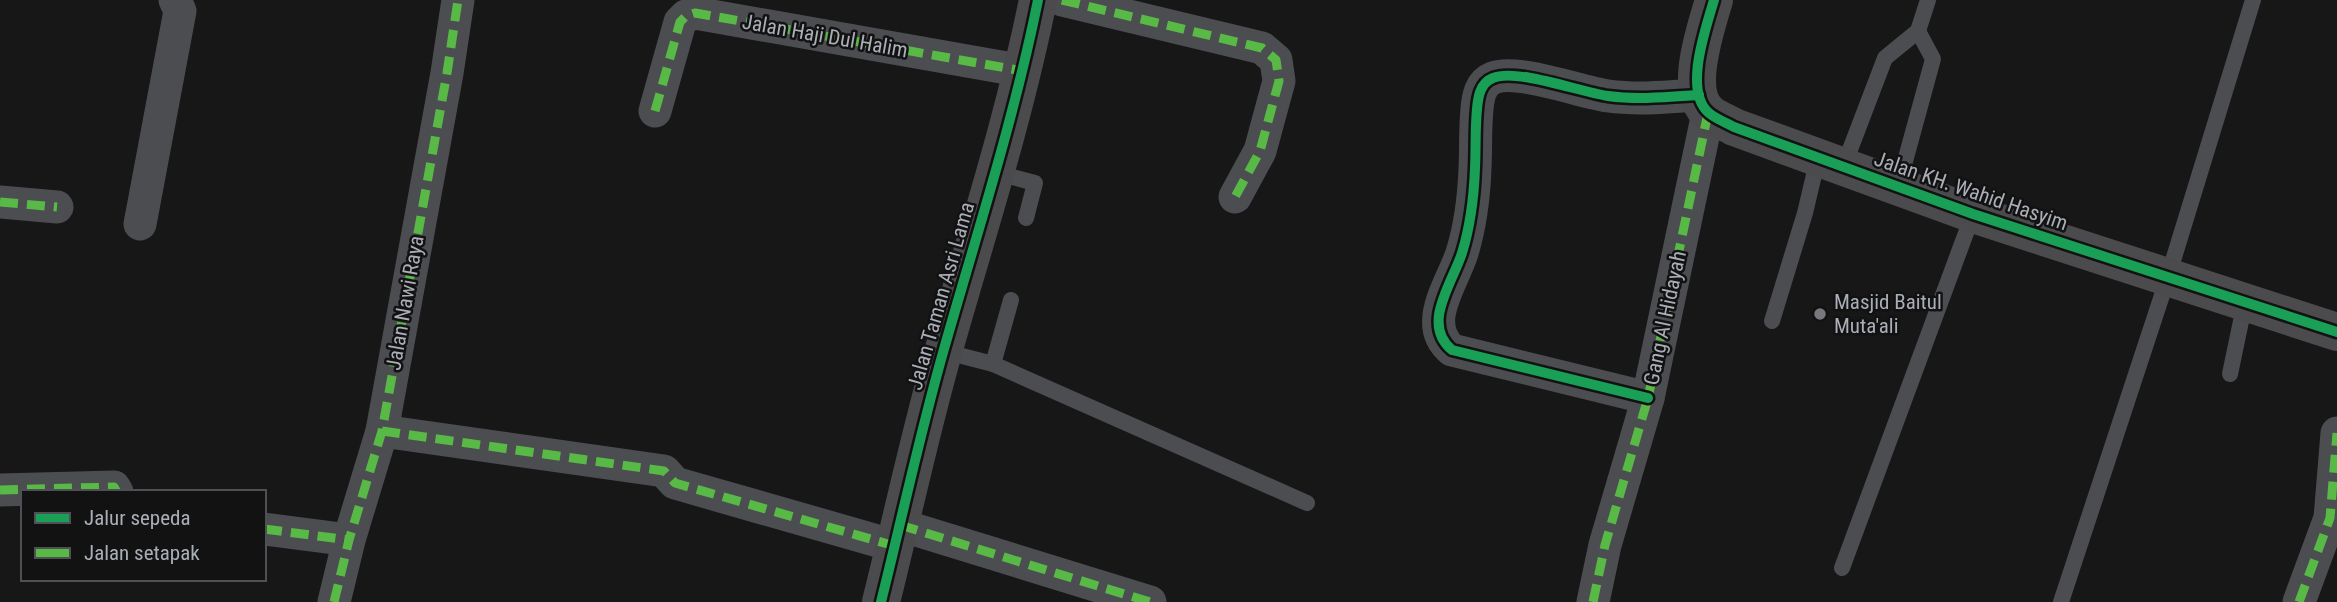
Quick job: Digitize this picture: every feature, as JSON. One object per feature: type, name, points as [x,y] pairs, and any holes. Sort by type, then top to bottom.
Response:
[{"type":"street","points":[[140,224],[180,11],[175,0]]},
{"type":"street","name":"Jalan Nawi Raya","points":[[334,602],[349,540],[382,431],[458,0]]},
{"type":"street","name":"Jalan Taman Asri Lama","points":[[881,602],[943,351],[997,173],[1038,0]]},
{"type":"street","points":[[1062,0],[1262,48],[1276,60],[1279,81],[1260,151],[1235,197]]},
{"type":"street","points":[[1648,398],[1452,351],[1442,342],[1438,326],[1439,316],[1462,252],[1475,171],[1480,89],[1490,79],[1508,74],[1608,96],[1703,104],[1699,51],[1714,0]]},
{"type":"street","name":"Jalan Haji Dul Halim","points":[[655,111],[681,22],[686,16],[695,13],[1023,71]]},
{"type":"street","name":"Jalan KH. Wahid Hasyim","points":[[1703,104],[1734,127],[1973,214],[2168,278],[2335,328]]},
{"type":"street","name":"Gang Al Hidayah","points":[[1593,602],[1605,545],[1648,398],[1703,104]]},
{"type":"street","points":[[0,202],[57,207]]},
{"type":"street","points":[[382,431],[664,471],[676,483],[897,535],[1150,602]]},
{"type":"street","points":[[2299,602],[2330,518],[2337,433]]},
{"type":"street","points":[[0,490],[114,487],[116,490]]},
{"type":"street","points":[[266,529],[349,540]]},
{"type":"lane","points":[[1772,321],[1805,213],[1885,58],[1918,31],[1928,0]]},
{"type":"lane","points":[[2061,602],[2168,278],[2253,0]]},
{"type":"lane","points":[[1898,187],[1933,60],[1918,31]]},
{"type":"lane","points":[[997,173],[1035,183],[1026,218]]},
{"type":"lane","points":[[1842,568],[1973,214]]},
{"type":"lane","points":[[993,363],[1010,300]]},
{"type":"lane","points":[[2230,374],[2245,302]]},
{"type":"lane","points":[[943,351],[993,363],[1307,503]]},
{"type":"marked path","points":[[334,602],[349,540],[382,431],[458,0]]},
{"type":"marked path","points":[[1062,0],[1262,48],[1276,60],[1279,81],[1260,151],[1235,197]]},
{"type":"marked path","points":[[655,111],[680,22],[695,13],[1023,71]]},
{"type":"marked path","points":[[1593,602],[1605,545],[1648,398],[1708,113]]},
{"type":"marked path","points":[[0,202],[57,207]]},
{"type":"marked path","points":[[382,431],[664,471],[675,483],[895,546]]},
{"type":"marked path","points":[[2299,602],[2330,518],[2337,433]]},
{"type":"marked path","points":[[0,490],[114,487],[116,490]]},
{"type":"marked path","points":[[900,525],[1150,602]]},
{"type":"marked path","points":[[266,529],[349,540]]},
{"type":"cycle path","points":[[881,602],[927,412],[1006,132],[1038,0]]},
{"type":"cycle path","points":[[1714,0],[1702,42],[1697,75],[1701,103],[1718,119],[1973,214],[2337,332]]},
{"type":"cycle path","points":[[1648,398],[1452,350],[1443,340],[1439,316],[1467,233],[1474,189],[1477,104],[1485,83],[1493,78],[1517,76],[1619,97],[1699,95]]},
{"type":"place","name":"Masjid Baitul Muta'ali","points":[[1820,314]]}]
